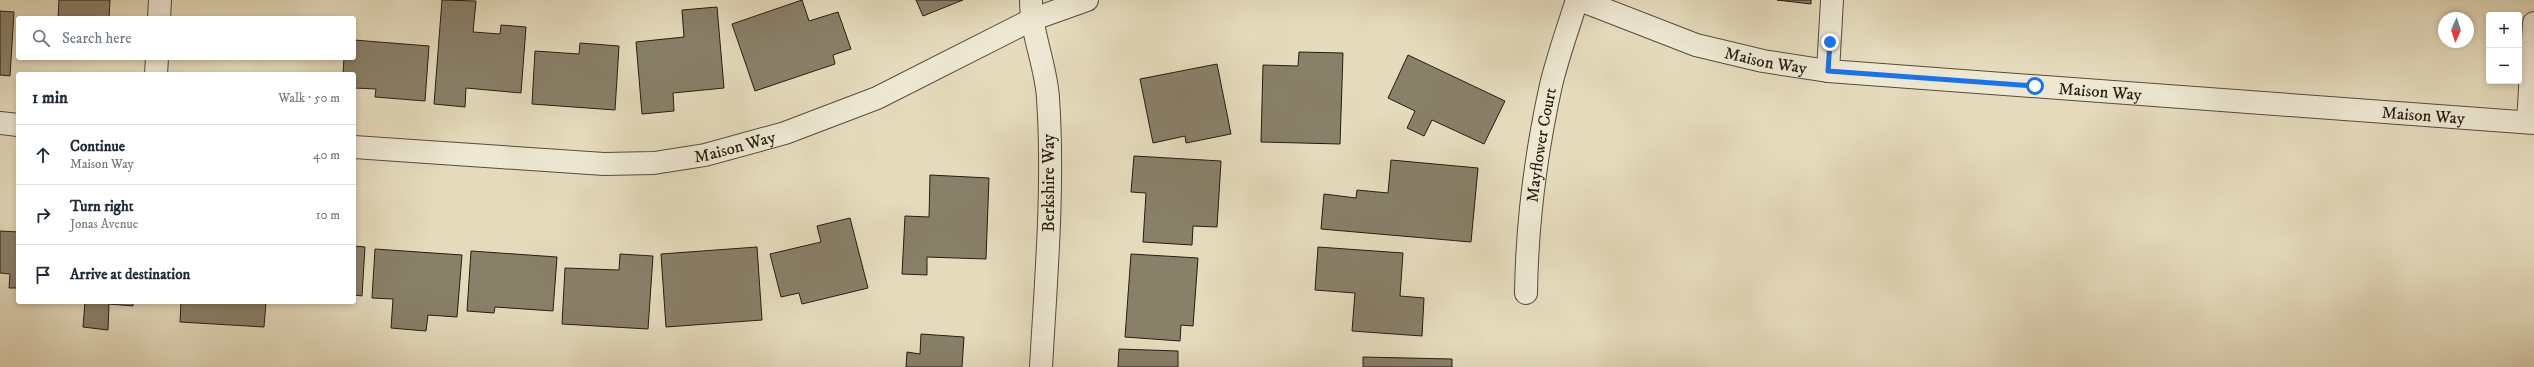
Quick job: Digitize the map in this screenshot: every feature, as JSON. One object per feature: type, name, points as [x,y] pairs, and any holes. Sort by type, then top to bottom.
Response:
[{"type":"street","points":[[159,16],[160,0]]},
{"type":"street","name":"Maison Way","points":[[356,147],[604,164],[654,162],[705,155],[785,133],[878,98],[1031,10],[1087,0]]},
{"type":"street","name":"Mayflower Court","points":[[1526,293],[1527,259],[1535,171],[1552,84],[1577,0]]},
{"type":"street","name":"Maison Way","points":[[1580,0],[1696,45],[1763,62],[1828,71],[2531,123]]},
{"type":"street","points":[[1828,71],[1832,0]]},
{"type":"street","name":"Berkshire Way","points":[[1031,10],[1048,97],[1049,222],[1041,367]]},
{"type":"street","points":[[2531,123],[2534,23]]},
{"type":"street","points":[[156,72],[157,60]]},
{"type":"street","points":[[0,123],[16,125]]},
{"type":"building","points":[[59,0],[110,0],[109,16],[58,16]]},
{"type":"building","points":[[442,0],[476,1],[473,32],[500,34],[501,25],[526,27],[521,93],[466,88],[465,107],[434,104]]},
{"type":"building","points":[[802,0],[809,21],[838,12],[851,49],[833,55],[835,64],[755,91],[732,24]]},
{"type":"building","points":[[916,0],[963,0],[923,16]]},
{"type":"building","points":[[1777,0],[1811,0],[1811,4]]},
{"type":"building","points":[[717,7],[724,88],[673,93],[674,111],[642,114],[636,42],[684,37],[682,10]]},
{"type":"building","points":[[0,11],[14,12],[10,76],[0,75]]},
{"type":"building","points":[[356,40],[429,46],[425,101],[375,97],[376,89],[356,88],[356,72],[343,72],[344,60],[356,60]]},
{"type":"building","points":[[580,43],[619,46],[615,110],[532,104],[535,51],[579,54]]},
{"type":"building","points":[[1299,52],[1343,53],[1340,144],[1261,142],[1263,65],[1298,66]]},
{"type":"building","points":[[1408,55],[1505,101],[1484,144],[1432,120],[1424,136],[1407,128],[1415,111],[1388,98]]},
{"type":"building","points":[[1217,64],[1231,134],[1186,143],[1185,136],[1153,143],[1140,79]]},
{"type":"building","points":[[1134,156],[1221,161],[1217,227],[1193,226],[1192,245],[1143,242],[1146,193],[1131,192]]},
{"type":"building","points":[[1391,160],[1478,168],[1471,242],[1321,229],[1324,194],[1356,198],[1357,190],[1388,193]]},
{"type":"building","points":[[930,175],[989,178],[986,259],[927,257],[927,275],[902,274],[905,216],[929,217]]},
{"type":"building","points":[[850,218],[868,288],[802,304],[799,293],[781,297],[770,254],[821,242],[817,226]]},
{"type":"building","points":[[0,231],[16,232],[16,288],[9,288],[10,274],[0,273]]},
{"type":"building","points":[[356,246],[365,247],[362,296],[356,295]]},
{"type":"building","points":[[757,247],[762,320],[666,327],[661,254]]},
{"type":"building","points":[[1318,247],[1403,253],[1400,296],[1424,298],[1422,336],[1352,331],[1355,293],[1315,290]]},
{"type":"building","points":[[375,249],[462,255],[457,317],[428,315],[426,331],[391,328],[393,299],[372,298]]},
{"type":"building","points":[[471,251],[557,257],[553,311],[495,307],[494,313],[467,311]]},
{"type":"building","points":[[620,254],[653,256],[648,329],[562,324],[565,268],[619,270]]},
{"type":"building","points":[[1131,254],[1198,258],[1193,326],[1181,325],[1180,341],[1125,337]]},
{"type":"building","points":[[85,304],[109,304],[108,330],[83,327]]},
{"type":"building","points":[[109,304],[133,304],[133,306]]},
{"type":"building","points":[[181,304],[266,304],[264,327],[180,322]]},
{"type":"building","points":[[921,334],[964,337],[962,367],[906,367],[907,352],[920,354]]},
{"type":"building","points":[[1119,349],[1178,351],[1178,367],[1118,367]]},
{"type":"building","points":[[1363,357],[1452,359],[1452,367],[1363,367]]},
{"type":"route","points":[[1830,42],[1828,71],[2035,86]]}]
